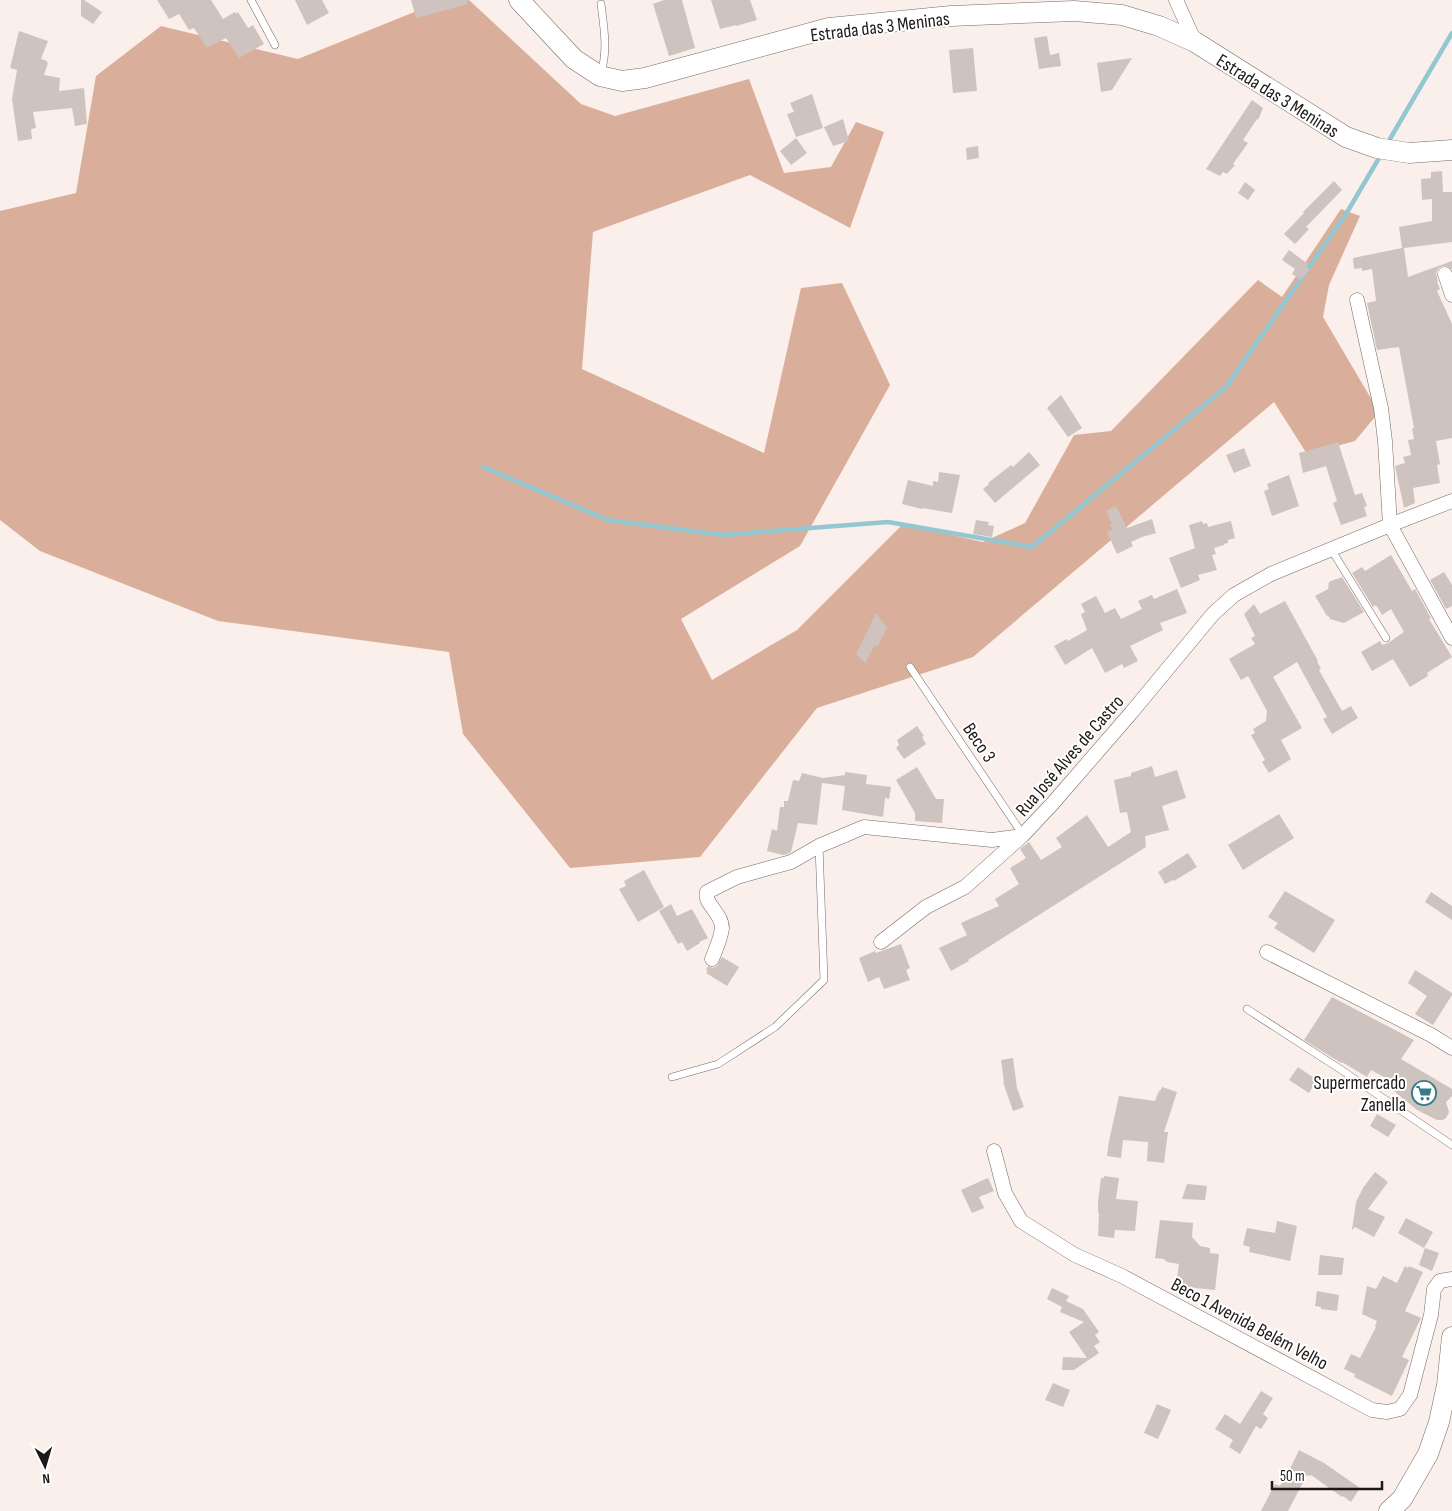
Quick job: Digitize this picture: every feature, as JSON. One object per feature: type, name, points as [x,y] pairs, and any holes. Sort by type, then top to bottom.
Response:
[{"type":"main road","name":"Estrada das 3 Meninas","points":[[519,0],[574,59],[600,76],[622,81],[646,78],[829,28],[951,16],[1074,11],[1122,14],[1159,26],[1195,42],[1346,137],[1376,148],[1409,153],[1452,150]]},
{"type":"main road","points":[[1389,1511],[1402,1499],[1428,1454],[1439,1422],[1452,1337]]},
{"type":"street","points":[[1176,0],[1195,42]]},
{"type":"street","points":[[1445,274],[1452,295]]},
{"type":"street","points":[[1357,300],[1381,408],[1390,524],[1452,638]]},
{"type":"street","name":"Rua José Alves de Castro","points":[[712,959],[722,927],[715,909],[707,901],[707,892],[737,877],[791,862],[819,846],[864,827],[992,840],[1022,836],[1131,713],[1213,614],[1234,595],[1271,574],[1390,524],[1452,501]]},
{"type":"street","points":[[881,942],[926,907],[965,887],[1022,836]]},
{"type":"street","points":[[1267,952],[1431,1035],[1452,1048]]},
{"type":"street","name":"Beco 1 Avenida Belém Velho","points":[[994,1151],[1005,1193],[1021,1221],[1075,1255],[1122,1276],[1372,1410],[1386,1412],[1400,1409],[1410,1396],[1432,1315],[1434,1289],[1440,1281],[1452,1279]]},
{"type":"lane","points":[[251,0],[275,45]]},
{"type":"lane","points":[[600,76],[605,57],[606,38],[601,4]]},
{"type":"lane","points":[[1331,549],[1386,638]]},
{"type":"lane","name":"Beco 3","points":[[910,667],[1022,836]]},
{"type":"lane","points":[[672,1077],[718,1064],[767,1033],[824,980],[819,846]]},
{"type":"lane","points":[[1247,1009],[1449,1143],[1452,1133]]},
{"type":"shaded area","points":[[444,0],[469,0],[581,104],[615,116],[749,79],[784,173],[831,167],[856,122],[884,132],[850,228],[750,175],[593,232],[582,369],[764,453],[801,288],[842,283],[890,385],[800,546],[681,619],[712,680],[797,630],[903,524],[983,542],[1025,523],[1074,435],[1111,431],[1258,280],[1282,297],[1341,209],[1360,216],[1329,285],[1323,317],[1379,412],[1355,441],[1307,454],[1274,402],[973,657],[817,708],[700,857],[570,868],[463,734],[449,652],[218,621],[40,551],[0,520],[0,211],[76,193],[96,76],[161,26],[298,59]]},
{"type":"building","points":[[81,0],[102,12],[93,24],[81,16]]},
{"type":"building","points":[[157,0],[211,0],[223,19],[238,12],[248,28],[253,25],[264,44],[239,58],[226,38],[207,48],[194,28],[189,30],[179,14],[169,19]]},
{"type":"building","points":[[295,0],[322,0],[329,13],[307,25]]},
{"type":"building","points":[[411,0],[467,0],[468,4],[416,18]]},
{"type":"building","points":[[664,0],[682,0],[695,48],[669,56],[653,4]]},
{"type":"building","points":[[711,0],[750,0],[757,20],[720,29]]},
{"type":"building","points":[[19,31],[48,41],[41,59],[48,63],[44,75],[60,78],[59,91],[84,88],[87,124],[75,126],[72,108],[33,112],[36,128],[31,129],[32,139],[18,141],[12,99],[17,70],[10,68]]},
{"type":"building","points":[[1047,36],[1050,55],[1059,53],[1061,66],[1039,69],[1034,38]]},
{"type":"building","points":[[973,48],[977,91],[953,93],[949,50]]},
{"type":"building","points":[[1132,58],[1112,90],[1101,92],[1097,63]]},
{"type":"building","points":[[812,94],[823,128],[796,137],[787,114],[794,112],[790,103]]},
{"type":"building","points":[[1252,100],[1263,108],[1258,120],[1243,140],[1248,143],[1233,164],[1235,165],[1227,174],[1223,172],[1220,176],[1206,169]]},
{"type":"building","points":[[843,119],[849,141],[833,146],[824,127]]},
{"type":"building","points":[[796,138],[807,153],[791,165],[780,151]]},
{"type":"building","points":[[978,146],[979,158],[967,160],[966,148]]},
{"type":"building","points":[[1442,171],[1443,192],[1452,192],[1452,242],[1404,248],[1408,277],[1452,261],[1452,269],[1443,266],[1436,273],[1440,289],[1437,291],[1452,324],[1452,438],[1436,441],[1440,464],[1437,465],[1440,483],[1413,488],[1415,503],[1404,508],[1395,466],[1405,463],[1403,457],[1411,455],[1408,440],[1414,439],[1412,429],[1414,428],[1399,347],[1377,350],[1367,303],[1376,301],[1372,269],[1362,271],[1362,268],[1354,269],[1353,258],[1402,248],[1399,227],[1432,221],[1432,199],[1422,200],[1421,179],[1431,178],[1431,172]]},
{"type":"building","points":[[1334,181],[1342,190],[1306,227],[1309,229],[1295,244],[1284,234]]},
{"type":"building","points":[[1245,182],[1255,190],[1248,200],[1238,193]]},
{"type":"building","points":[[1289,250],[1308,264],[1307,267],[1310,269],[1301,280],[1292,274],[1295,269],[1282,260]]},
{"type":"building","points":[[1061,395],[1082,428],[1068,437],[1047,408]]},
{"type":"building","points":[[1338,442],[1355,495],[1362,493],[1367,506],[1364,507],[1367,516],[1341,525],[1333,503],[1337,501],[1326,466],[1303,473],[1299,453]]},
{"type":"building","points":[[1244,448],[1251,466],[1234,473],[1226,455]]},
{"type":"building","points":[[1029,452],[1040,465],[995,503],[983,489],[1011,465],[1013,467]]},
{"type":"building","points":[[939,472],[960,475],[952,513],[902,504],[908,480],[933,486],[933,481],[938,482]]},
{"type":"building","points":[[1289,475],[1299,506],[1272,516],[1264,491],[1269,489],[1267,484]]},
{"type":"building","points":[[1116,506],[1127,528],[1152,519],[1156,533],[1131,542],[1133,546],[1117,554],[1107,532],[1113,529],[1106,511]]},
{"type":"building","points":[[976,520],[989,522],[988,525],[994,526],[992,537],[973,534]]},
{"type":"building","points":[[1202,521],[1203,524],[1207,523],[1208,527],[1231,521],[1235,538],[1228,540],[1228,543],[1224,545],[1214,548],[1216,554],[1212,555],[1217,570],[1198,575],[1200,580],[1181,588],[1169,558],[1195,548],[1189,525]]},
{"type":"building","points":[[1391,555],[1412,591],[1415,589],[1431,618],[1429,619],[1452,657],[1427,673],[1428,676],[1410,687],[1393,659],[1372,671],[1361,652],[1380,641],[1382,645],[1388,643],[1404,632],[1391,609],[1382,615],[1376,605],[1373,607],[1352,573],[1362,567],[1365,571]]},
{"type":"building","points":[[1444,572],[1452,585],[1452,606],[1446,609],[1430,580]]},
{"type":"building","points":[[1342,577],[1364,612],[1344,623],[1330,619],[1315,596],[1328,589],[1329,582]]},
{"type":"building","points":[[1177,589],[1187,613],[1160,623],[1163,630],[1130,646],[1138,661],[1124,668],[1122,664],[1105,673],[1092,648],[1065,665],[1054,646],[1067,639],[1068,641],[1087,630],[1081,614],[1085,612],[1081,604],[1096,596],[1105,613],[1115,608],[1121,619],[1142,609],[1138,601],[1152,595],[1154,599]]},
{"type":"building","points":[[1285,601],[1318,661],[1321,669],[1319,670],[1342,711],[1351,706],[1358,718],[1332,734],[1323,719],[1327,717],[1297,662],[1273,677],[1302,728],[1281,740],[1291,759],[1269,773],[1262,762],[1265,760],[1251,735],[1255,733],[1253,729],[1266,721],[1267,711],[1248,676],[1241,680],[1229,659],[1255,644],[1251,638],[1255,636],[1244,614],[1254,604],[1260,614]]},
{"type":"building","points":[[876,613],[887,628],[877,647],[875,645],[865,663],[856,654]]},
{"type":"building","points":[[917,726],[924,736],[922,737],[926,744],[904,759],[896,748],[899,745],[897,740]]},
{"type":"building","points":[[1152,766],[1155,777],[1177,770],[1186,798],[1162,806],[1169,830],[1145,836],[1146,847],[951,971],[939,948],[967,935],[961,923],[999,906],[995,899],[1019,884],[1010,868],[1026,858],[1020,849],[1029,842],[1041,860],[1062,847],[1056,838],[1087,815],[1108,847],[1131,832],[1127,812],[1120,813],[1114,780],[1131,776],[1131,773]]},
{"type":"building","points":[[917,767],[936,799],[944,799],[942,823],[915,821],[915,813],[896,780]]},
{"type":"building","points":[[845,772],[867,775],[866,784],[891,787],[889,799],[885,798],[883,817],[842,810],[845,786],[822,783],[817,825],[798,823],[791,852],[788,854],[783,855],[767,851],[772,829],[777,831],[780,807],[784,807],[784,801],[788,801],[793,780],[799,781],[802,773],[823,778],[845,775]]},
{"type":"building","points":[[1279,814],[1294,838],[1243,870],[1228,845]]},
{"type":"building","points":[[1188,853],[1197,867],[1174,881],[1165,884],[1158,872]]},
{"type":"building","points":[[644,870],[664,907],[638,922],[619,889],[626,886],[624,881]]},
{"type":"building","points":[[1285,891],[1335,920],[1314,953],[1274,928],[1278,923],[1268,917]]},
{"type":"building","points":[[1431,892],[1452,906],[1452,920],[1425,902]]},
{"type":"building","points":[[671,904],[677,916],[692,909],[708,938],[687,951],[682,942],[678,944],[659,911]]},
{"type":"building","points":[[901,944],[910,968],[906,970],[910,980],[884,989],[879,977],[868,982],[859,958],[875,951],[876,953]]},
{"type":"building","points":[[722,957],[739,967],[727,986],[706,973],[708,966],[713,968],[717,966]]},
{"type":"building","points":[[1415,970],[1452,993],[1433,1025],[1415,1014],[1427,996],[1408,983]]},
{"type":"building","points":[[1332,997],[1414,1040],[1401,1059],[1452,1089],[1452,1096],[1446,1102],[1449,1112],[1446,1118],[1437,1120],[1417,1110],[1389,1087],[1393,1082],[1371,1070],[1367,1077],[1304,1040]]},
{"type":"building","points":[[1013,1058],[1017,1088],[1024,1107],[1013,1111],[1003,1082],[1001,1060]]},
{"type":"building","points":[[1298,1067],[1317,1080],[1309,1093],[1289,1080]]},
{"type":"building","points":[[1162,1087],[1177,1092],[1164,1132],[1168,1132],[1164,1163],[1147,1161],[1148,1142],[1123,1140],[1121,1158],[1107,1156],[1119,1096],[1155,1101]]},
{"type":"building","points":[[1377,1114],[1396,1125],[1388,1137],[1370,1126]]},
{"type":"building","points":[[1375,1172],[1388,1182],[1368,1209],[1385,1217],[1374,1237],[1355,1227],[1352,1230],[1356,1202],[1363,1188]]},
{"type":"building","points":[[1104,1176],[1119,1178],[1116,1199],[1138,1201],[1135,1231],[1115,1230],[1114,1238],[1098,1236],[1098,1202],[1101,1178],[1104,1178]]},
{"type":"building","points":[[988,1178],[994,1191],[979,1197],[984,1208],[972,1213],[961,1190]]},
{"type":"building","points":[[1187,1184],[1207,1186],[1205,1200],[1182,1199]]},
{"type":"building","points":[[1406,1218],[1433,1232],[1424,1248],[1398,1233]]},
{"type":"building","points":[[1160,1220],[1193,1223],[1192,1237],[1200,1246],[1210,1248],[1210,1253],[1219,1254],[1215,1290],[1176,1286],[1179,1264],[1155,1258]]},
{"type":"building","points":[[1277,1221],[1297,1226],[1290,1261],[1249,1252],[1250,1247],[1243,1245],[1247,1228],[1275,1233]]},
{"type":"building","points":[[1425,1248],[1439,1253],[1432,1271],[1419,1265]]},
{"type":"building","points":[[1320,1255],[1344,1258],[1342,1275],[1318,1275]]},
{"type":"building","points":[[1405,1266],[1423,1272],[1405,1311],[1421,1318],[1402,1357],[1409,1360],[1392,1396],[1354,1377],[1355,1374],[1344,1369],[1351,1354],[1360,1358],[1376,1327],[1377,1321],[1362,1314],[1367,1286],[1376,1289],[1383,1276],[1397,1283]]},
{"type":"building","points":[[1052,1288],[1069,1296],[1066,1301],[1083,1309],[1099,1332],[1095,1335],[1100,1342],[1094,1346],[1099,1353],[1074,1370],[1062,1370],[1063,1357],[1087,1358],[1069,1332],[1084,1322],[1060,1312],[1062,1307],[1047,1299]]},
{"type":"building","points":[[1317,1291],[1339,1295],[1337,1311],[1321,1309],[1321,1307],[1315,1306]]},
{"type":"building","points":[[1053,1383],[1070,1390],[1063,1407],[1045,1400]]},
{"type":"building","points":[[1261,1391],[1273,1398],[1263,1414],[1268,1418],[1261,1429],[1256,1426],[1240,1454],[1229,1447],[1233,1440],[1215,1429],[1225,1414],[1240,1424]]},
{"type":"building","points":[[1157,1404],[1171,1410],[1158,1439],[1144,1433]]},
{"type":"building","points":[[1299,1450],[1324,1463],[1360,1488],[1351,1502],[1311,1475],[1307,1475],[1288,1511],[1261,1511],[1275,1484],[1280,1486]]},
{"type":"waterway","points":[[1387,144],[1452,33]]},
{"type":"waterway","points":[[483,467],[608,520],[722,535],[888,522],[1032,547],[1226,387],[1346,214],[1382,153]]},
{"type":"place","name":"Supermercado Zanella","points":[[1424,1093]]}]
